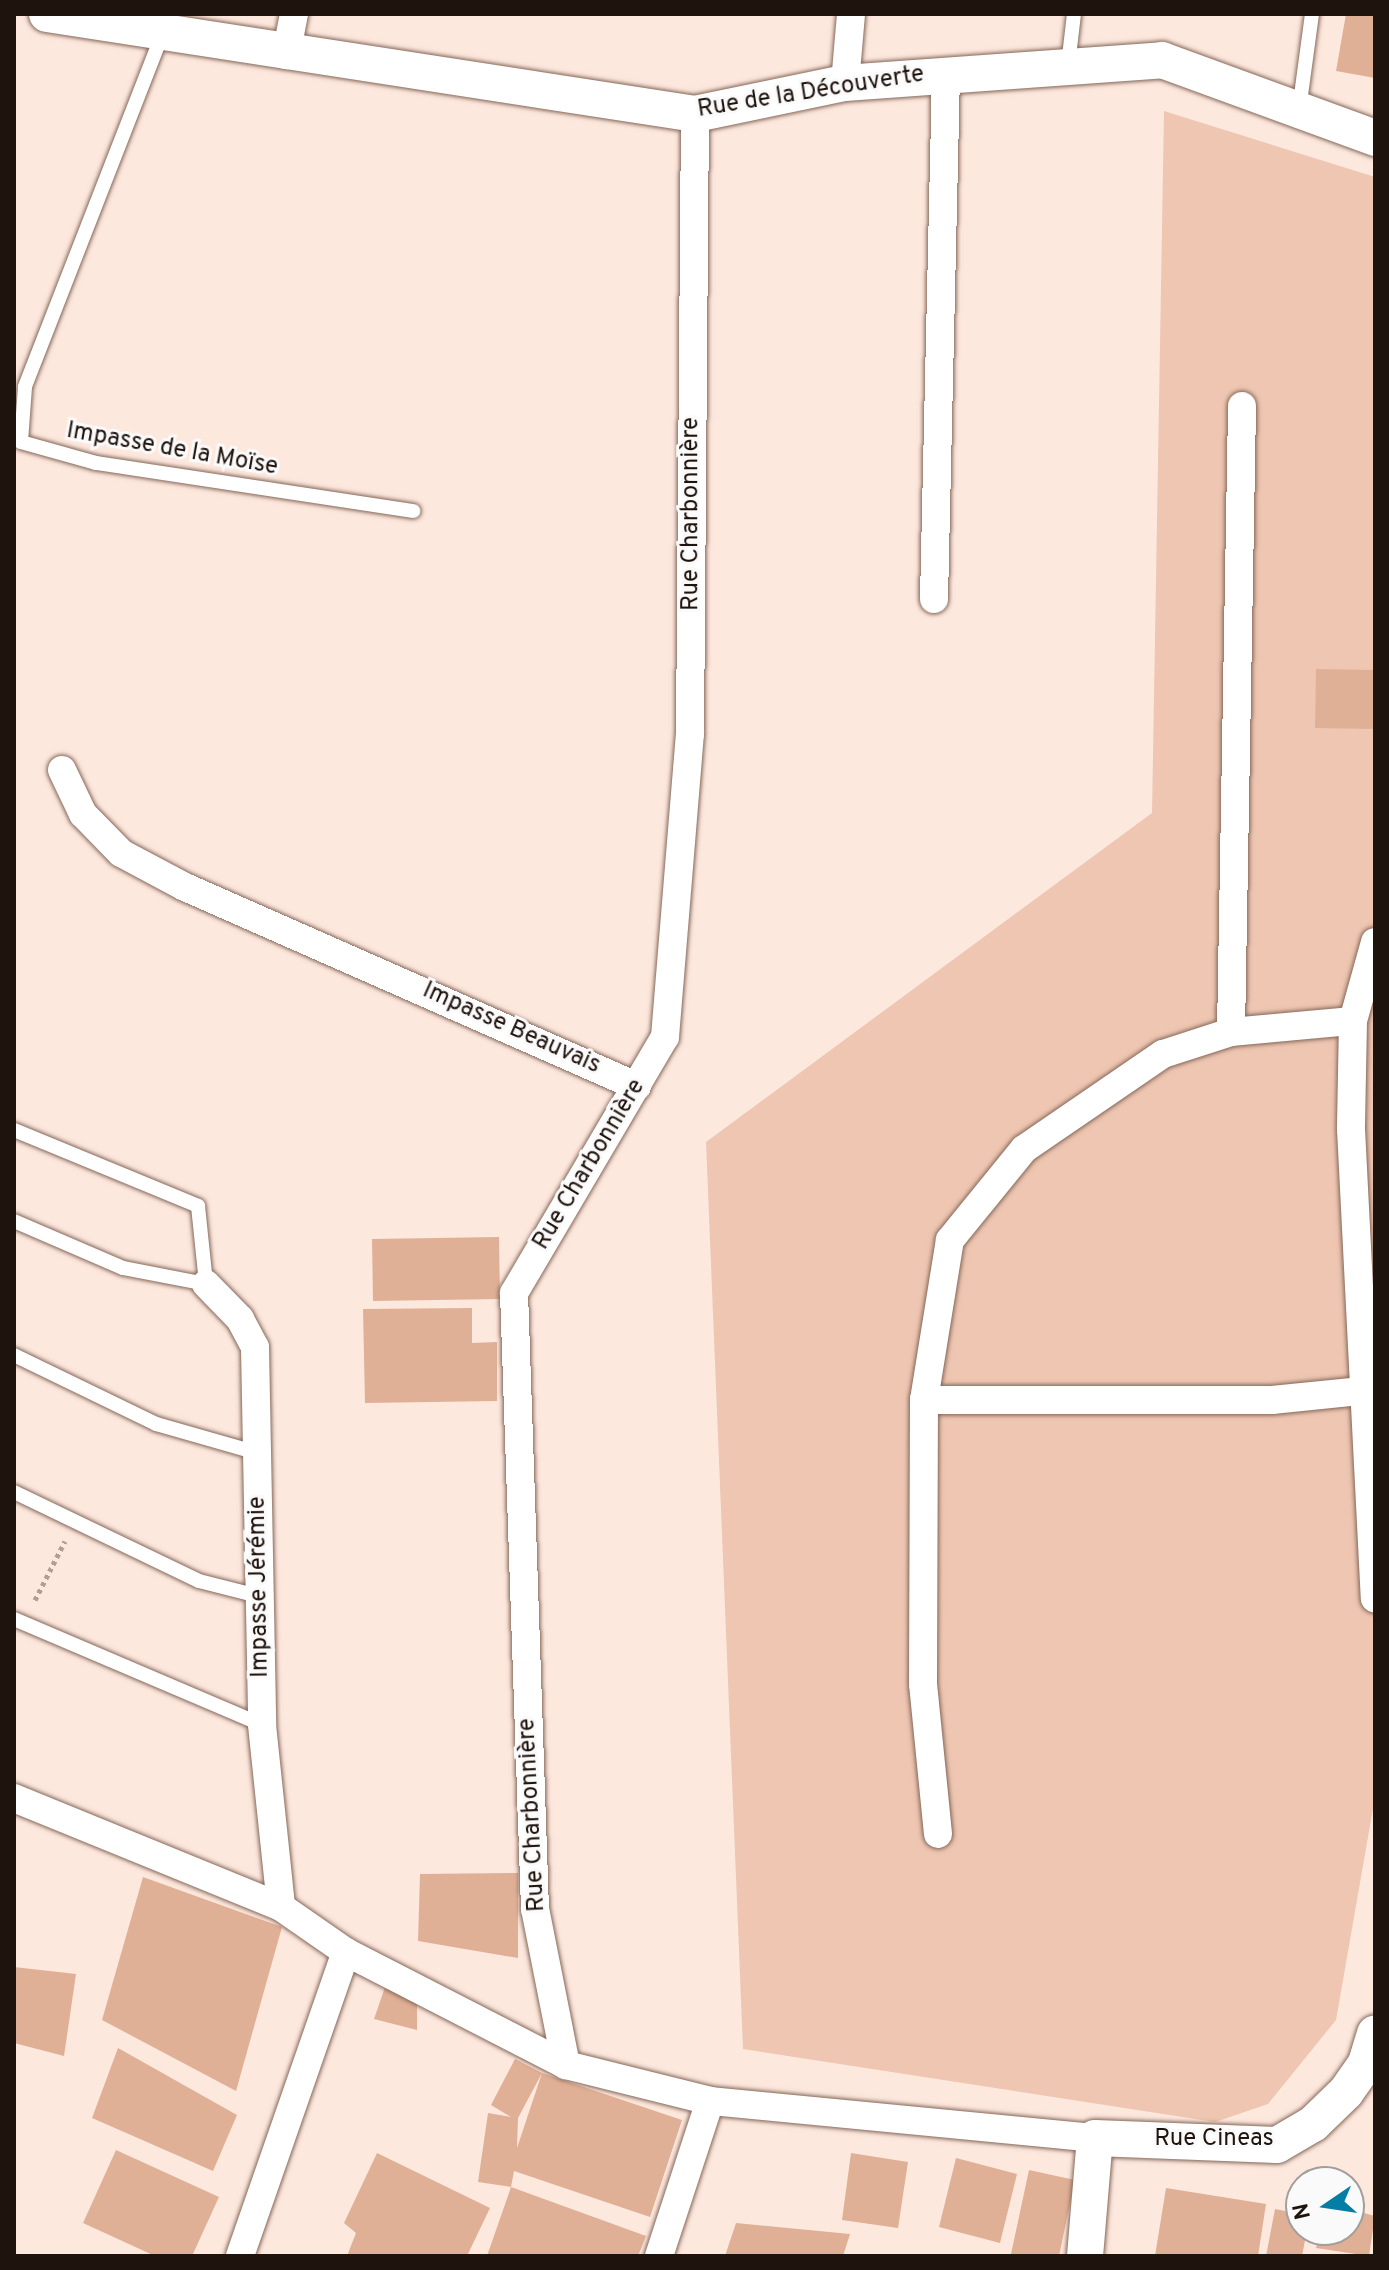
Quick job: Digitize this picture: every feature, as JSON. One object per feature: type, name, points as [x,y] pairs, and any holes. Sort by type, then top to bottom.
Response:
[{"type":"street","name":"Rue de la Découverte","points":[[47,14],[286,55],[695,114],[845,83],[946,73],[1162,60],[1299,114],[1375,138]]},
{"type":"street","points":[[286,55],[294,14]]},
{"type":"street","points":[[845,83],[851,14]]},
{"type":"street","points":[[934,599],[946,73]]},
{"type":"street","name":"Rue Charbonnière","points":[[566,2065],[535,1909],[514,1293],[665,1037],[690,734],[695,114]]},
{"type":"street","points":[[1231,1032],[1242,406]]},
{"type":"street","name":"Impasse Beauvais","points":[[62,770],[83,814],[121,853],[185,887],[386,972],[637,1086]]},
{"type":"street","points":[[1375,942],[1353,1021],[1363,1129],[1360,1391],[1375,1598]]},
{"type":"street","points":[[938,1834],[923,1684],[924,1400],[950,1240],[1024,1149],[1163,1054],[1231,1032],[1353,1021]]},
{"type":"street","name":"Impasse Jérémie","points":[[206,1284],[240,1319],[255,1347],[262,1725],[281,1907]]},
{"type":"street","points":[[924,1400],[1272,1400],[1360,1391]]},
{"type":"street","points":[[14,1798],[281,1907],[346,1952],[566,2065],[710,2101],[1095,2138],[1085,2256]]},
{"type":"street","points":[[240,2256],[346,1952]]},
{"type":"street","name":"Rue Cineas","points":[[1095,2138],[1277,2145],[1313,2124],[1346,2092],[1366,2063],[1375,2033]]},
{"type":"street","points":[[659,2256],[710,2101]]},
{"type":"lane","points":[[1068,65],[1074,14]]},
{"type":"lane","points":[[1299,114],[1312,14]]},
{"type":"lane","name":"Impasse de la Moïse","points":[[162,35],[25,387],[21,442],[96,463],[413,511]]},
{"type":"lane","points":[[14,1130],[198,1206],[206,1284],[123,1268],[14,1221]]},
{"type":"lane","points":[[14,1355],[156,1424],[259,1453]]},
{"type":"lane","points":[[14,1492],[199,1581],[258,1596]]},
{"type":"lane","points":[[19,1620],[262,1725]]},
{"type":"path","points":[[19,1620],[75,1521]]},
{"type":"shaded area","points":[[1164,111],[1375,177],[1375,1797],[1336,2020],[1268,2104],[1215,2122],[743,2049],[706,1142],[1152,813]]},
{"type":"building","points":[[1346,14],[1375,14],[1375,78],[1336,71]]},
{"type":"building","points":[[1316,669],[1375,670],[1375,729],[1315,728]]},
{"type":"building","points":[[499,1237],[500,1299],[373,1301],[372,1239]]},
{"type":"building","points":[[472,1308],[472,1343],[497,1342],[497,1401],[365,1403],[363,1309]]},
{"type":"building","points":[[518,1873],[518,1958],[418,1941],[420,1874]]},
{"type":"building","points":[[143,1877],[282,1927],[236,2091],[102,2020]]},
{"type":"building","points":[[14,1967],[76,1974],[64,2056],[14,2043]]},
{"type":"building","points":[[385,1987],[417,2000],[417,2030],[374,2019]]},
{"type":"building","points":[[118,2048],[237,2115],[213,2171],[92,2118]]},
{"type":"building","points":[[515,2059],[542,2073],[682,2120],[650,2217],[514,2171],[511,2187],[478,2182],[488,2113],[511,2117],[491,2105]],"holes":[[[542,2073],[517,2148],[518,2118]]]},
{"type":"building","points":[[116,2150],[219,2197],[192,2256],[155,2256],[83,2223]]},
{"type":"building","points":[[377,2153],[490,2208],[467,2256],[347,2256],[356,2233],[344,2223]]},
{"type":"building","points":[[851,2153],[908,2162],[898,2228],[842,2220]]},
{"type":"building","points":[[956,2158],[1017,2174],[1000,2243],[939,2227]]},
{"type":"building","points":[[1029,2170],[1075,2180],[1059,2256],[1011,2254]]},
{"type":"building","points":[[511,2187],[646,2236],[638,2256],[487,2256]]},
{"type":"building","points":[[1166,2188],[1266,2204],[1258,2256],[1155,2256]]},
{"type":"building","points":[[1275,2209],[1285,2211],[1285,2246],[1304,2246],[1302,2256],[1266,2256]]},
{"type":"building","points":[[1365,2213],[1375,2216],[1369,2256],[1316,2248],[1365,2246]]},
{"type":"building","points":[[736,2223],[850,2234],[843,2256],[725,2256]]}]
